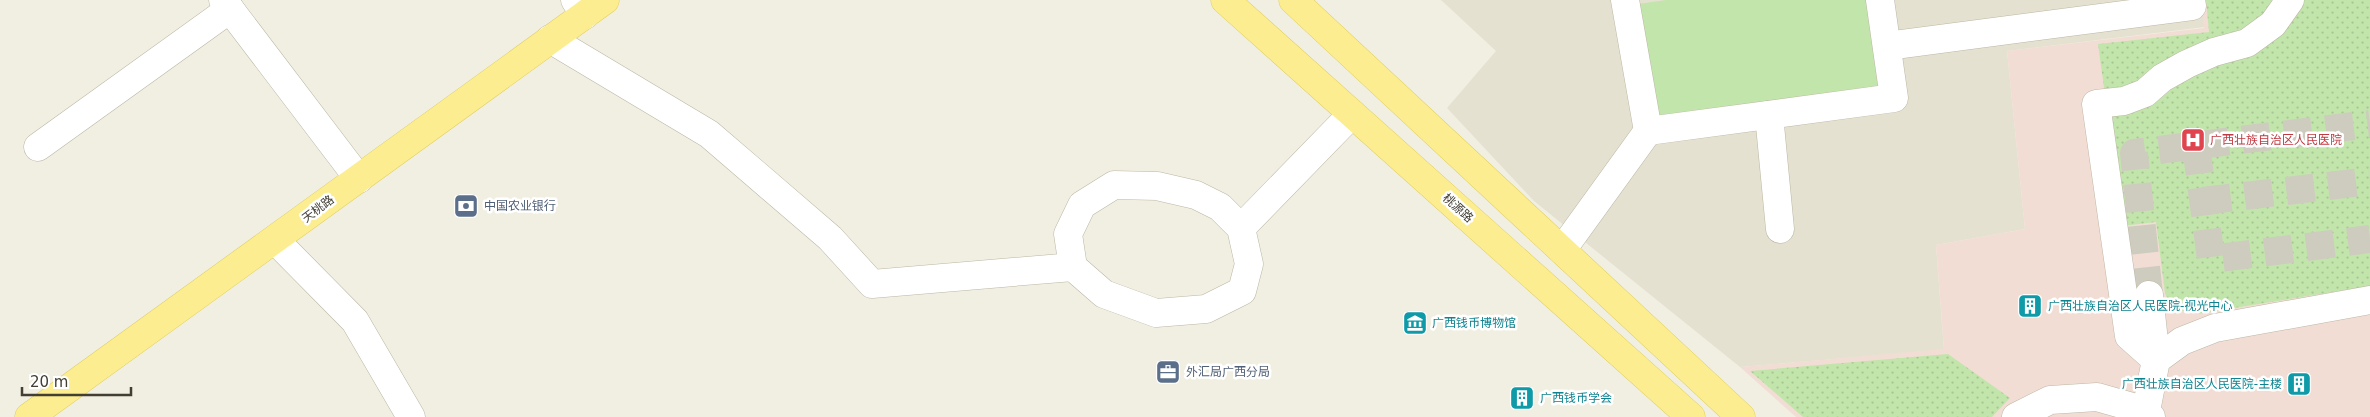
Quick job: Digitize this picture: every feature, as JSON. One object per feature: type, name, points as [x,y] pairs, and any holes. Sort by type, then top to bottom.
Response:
[{"type":"main road","name":"桃源路","points":[[1225,0],[1691,417]]},
{"type":"main road","points":[[1293,0],[1741,417]]},
{"type":"main road","name":"天桃路","points":[[29,417],[276,241],[550,40],[588,5]]},
{"type":"lane","points":[[1625,0],[1648,132]]},
{"type":"lane","points":[[1562,250],[1648,132],[1894,98],[1880,0]]},
{"type":"lane","points":[[1887,46],[2192,6],[2191,0]]},
{"type":"lane","points":[[2156,360],[2129,336],[2096,104],[2124,101],[2145,93],[2162,78],[2187,64],[2214,52],[2247,43],[2274,24],[2290,0]]},
{"type":"lane","points":[[38,147],[226,5],[359,179]]},
{"type":"lane","points":[[550,40],[709,134],[830,238],[872,284],[1073,268]]},
{"type":"lane","points":[[1241,228],[1352,114]]},
{"type":"lane","points":[[1769,115],[1780,229]]},
{"type":"lane","points":[[1114,185],[1157,186],[1196,195],[1220,207],[1241,228],[1249,264],[1242,291],[1206,309],[1156,313],[1104,294],[1073,268],[1068,234],[1082,205],[1114,185]]},
{"type":"lane","points":[[276,241],[355,321],[411,417]]},
{"type":"lane","points":[[2016,417],[2050,400],[2098,397],[2148,414],[2156,360],[2150,295]]},
{"type":"lane","points":[[2156,360],[2182,341],[2215,328],[2370,300]]},
{"type":"shaded area","points":[[1441,0],[2201,0],[2205,27],[2007,51],[2025,229],[1936,245],[1944,350],[1740,367],[1534,201],[1447,108],[1496,51]]},
{"type":"shaded area","name":"广西壮族自治区人民医院","points":[[2201,0],[2370,0],[2370,417],[1796,417],[1740,367],[1944,349],[1936,245],[2025,229],[2007,51],[2204,28]]},
{"type":"green space","points":[[1666,0],[1866,0],[1879,88],[1654,119],[1638,4]]},
{"type":"green space","points":[[2206,0],[2370,0],[2370,286],[2197,314],[2171,308],[2165,293],[2156,222],[2123,226],[2098,44],[2209,32]]},
{"type":"green space","points":[[1948,354],[2010,398],[1992,417],[1803,417],[1750,371]]},
{"type":"tunnel","points":[[2149,295],[2134,153],[2370,124]]},
{"type":"tunnel","points":[[2196,146],[2211,259],[2370,239]]},
{"type":"tunnel","points":[[2203,201],[2370,181]]},
{"type":"place","name":"广西壮族自治区人民医院","points":[[2193,140]]},
{"type":"place","name":"中国农业银行","points":[[466,206]]},
{"type":"place","name":"广西壮族自治区人民医院-视光中心","points":[[2030,306]]},
{"type":"place","name":"广西钱币博物馆","points":[[1415,323]]},
{"type":"place","name":"外汇局广西分局","points":[[1168,372]]},
{"type":"place","name":"广西壮族自治区人民医院-主楼","points":[[2299,384]]},
{"type":"place","name":"广西钱币学会","points":[[1522,398]]}]
